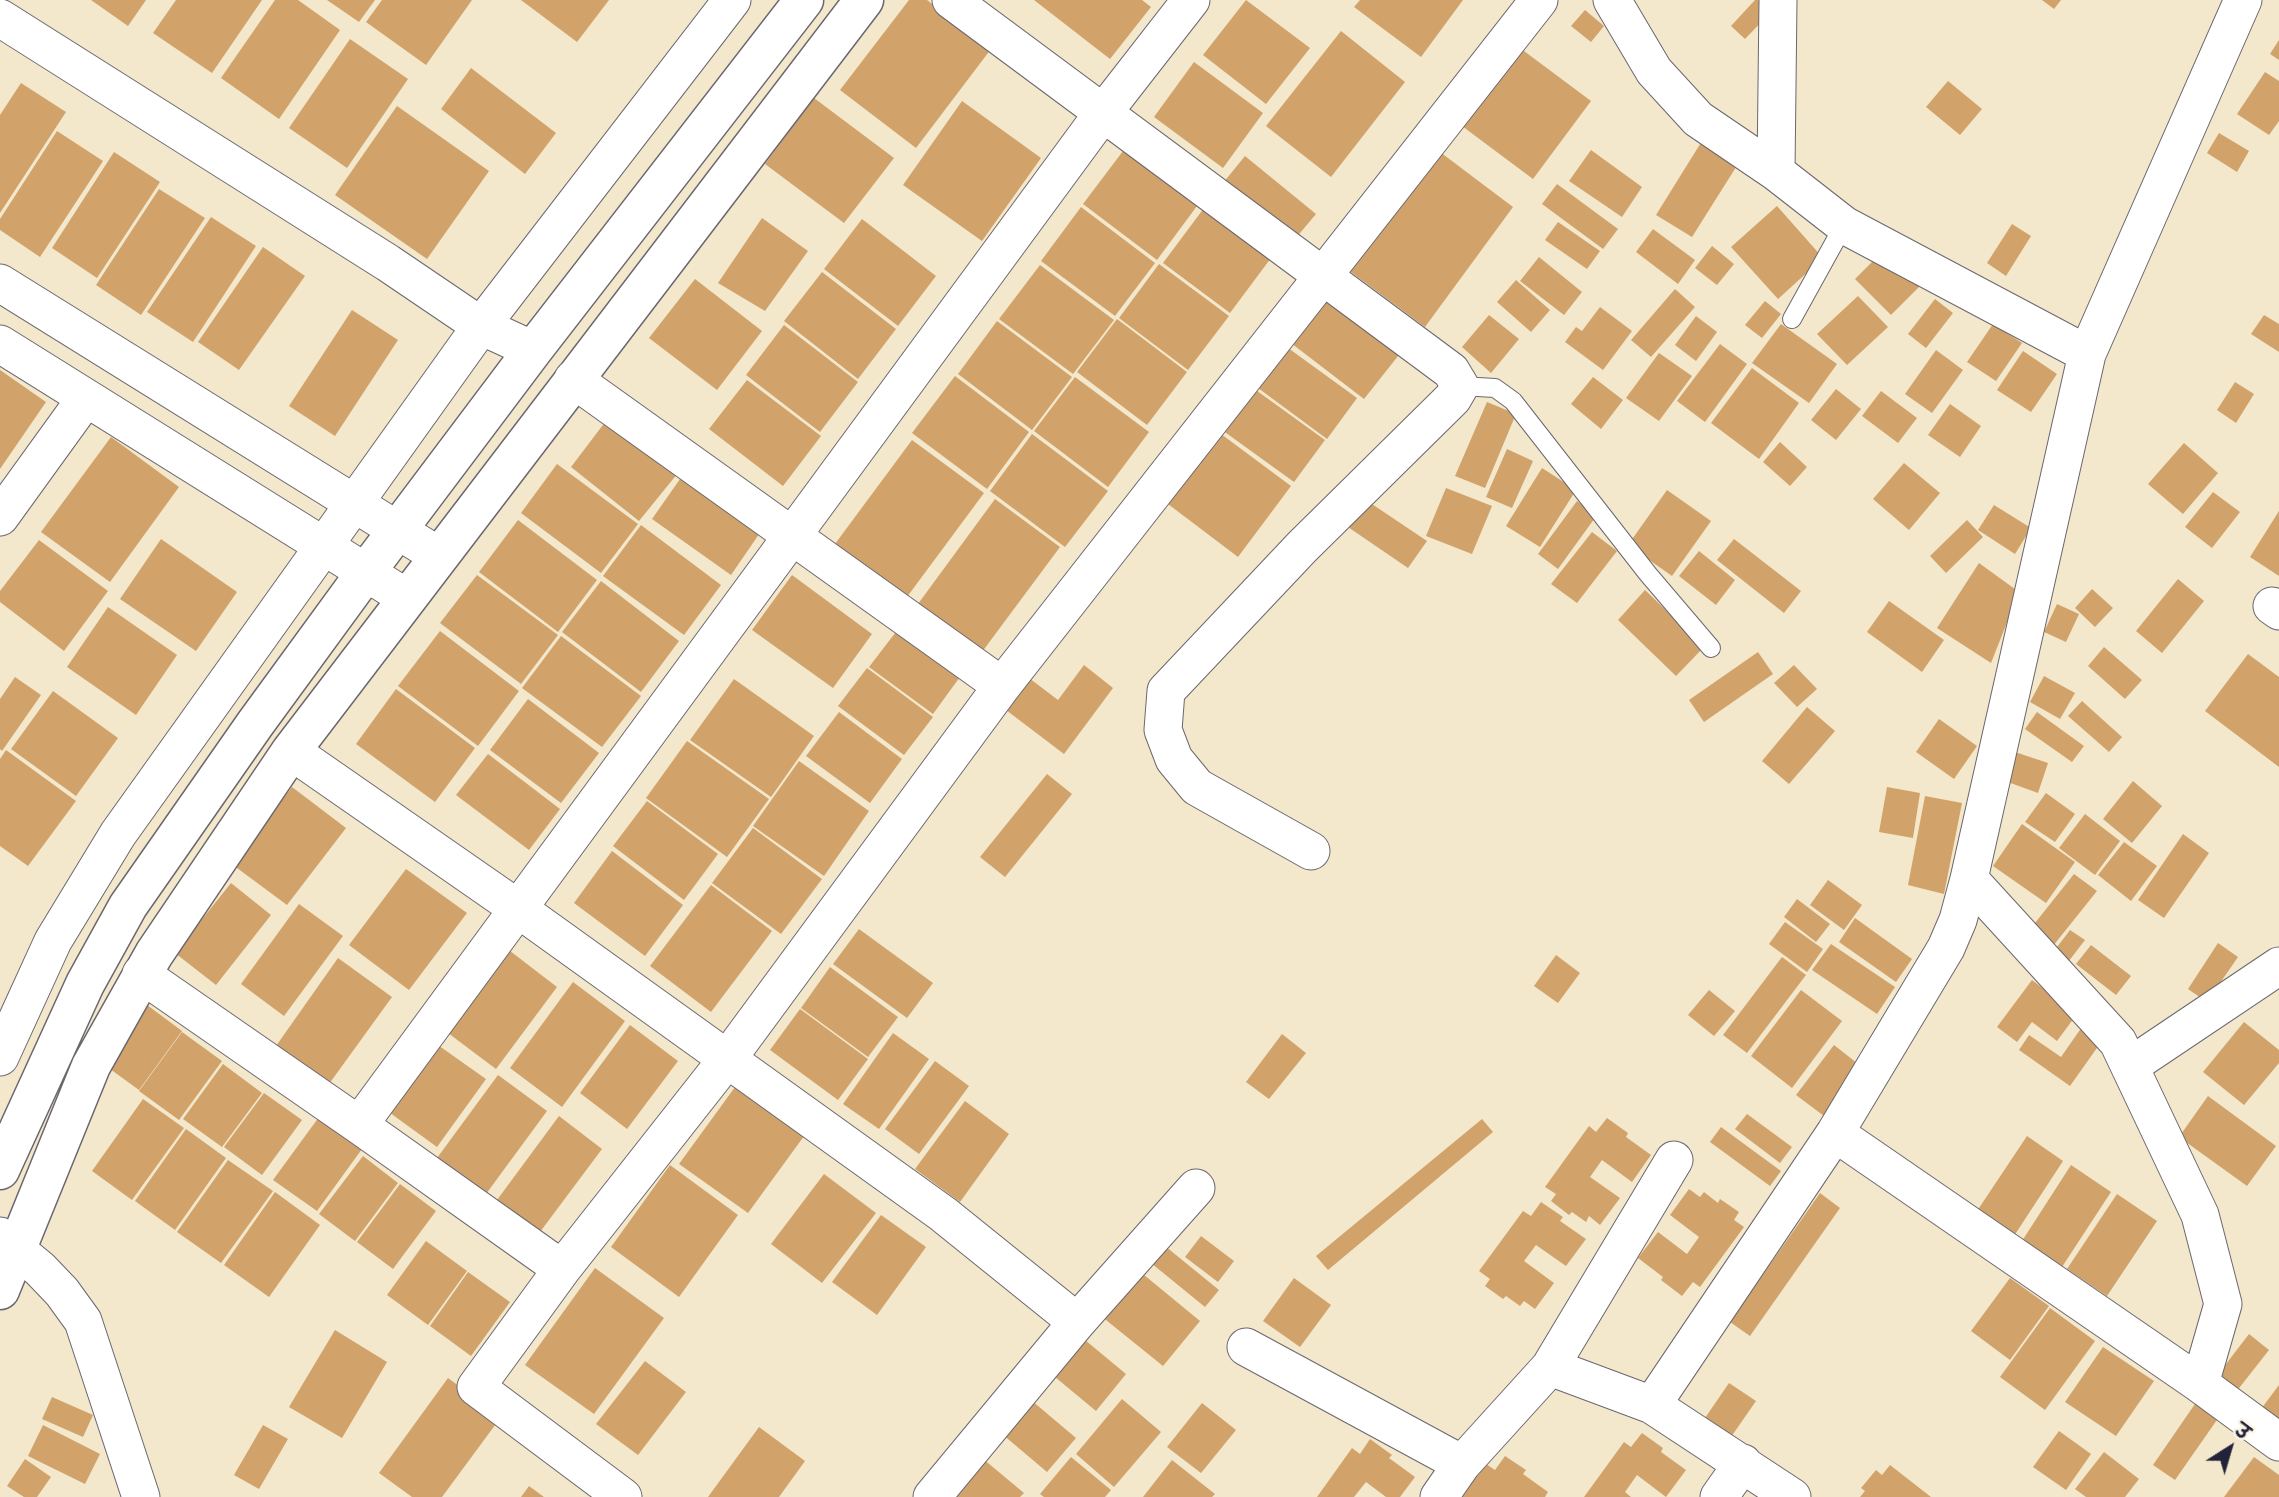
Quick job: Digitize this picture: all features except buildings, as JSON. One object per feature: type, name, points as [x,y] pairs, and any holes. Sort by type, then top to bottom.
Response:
[{"type":"street","points":[[0,1057],[53,941],[118,834],[481,326],[732,0]]},
{"type":"street","points":[[0,1170],[85,984],[128,906],[255,724],[397,530],[804,0]]},
{"type":"street","points":[[0,1290],[8,1242],[91,1066],[141,974],[291,751],[864,0]]},
{"type":"street","points":[[951,0],[1451,371],[1460,386],[1453,398],[1302,547],[1166,691],[1163,730],[1174,759],[1197,787],[1311,851]]},
{"type":"street","points":[[359,1125],[1102,113],[1191,0]]},
{"type":"street","points":[[623,1497],[476,1387],[562,1269],[728,1058],[1002,685],[1539,0]]},
{"type":"street","points":[[1612,0],[1654,71],[1698,119],[1776,172],[1844,225],[2087,354]]},
{"type":"street","points":[[1776,172],[1778,0]]},
{"type":"street","points":[[1652,1405],[1835,1133],[1946,948],[1958,920],[2087,354],[2243,0]]},
{"type":"street","points":[[0,18],[388,263],[481,326],[533,350]]},
{"type":"street","points":[[0,282],[439,556]]},
{"type":"street","points":[[0,344],[407,598]]},
{"type":"street","points":[[573,379],[1002,685]]},
{"type":"street","points":[[0,517],[86,398]]},
{"type":"street","points":[[291,751],[517,908],[943,1214],[1077,1322]]},
{"type":"street","points":[[1969,879],[2118,1042],[2200,1215],[2223,1304],[2200,1384]]},
{"type":"street","points":[[2130,1066],[2279,966]]},
{"type":"street","points":[[141,974],[562,1269]]},
{"type":"street","points":[[1835,1133],[2200,1384],[2279,1442]]},
{"type":"street","points":[[1439,1497],[1462,1464],[1550,1367],[1674,1160]]},
{"type":"street","points":[[932,1497],[1077,1322],[1196,1188]]},
{"type":"street","points":[[8,1242],[62,1292],[83,1321],[141,1497]]},
{"type":"street","points":[[1246,1347],[1462,1464]]},
{"type":"street","points":[[1550,1367],[1652,1405],[1793,1497]]},
{"type":"street","points":[[1719,1497],[1743,1463]]},
{"type":"lane","points":[[1792,319],[1844,225]]},
{"type":"lane","points":[[1460,386],[1495,388],[1513,401],[1648,574],[1711,648]]}]
